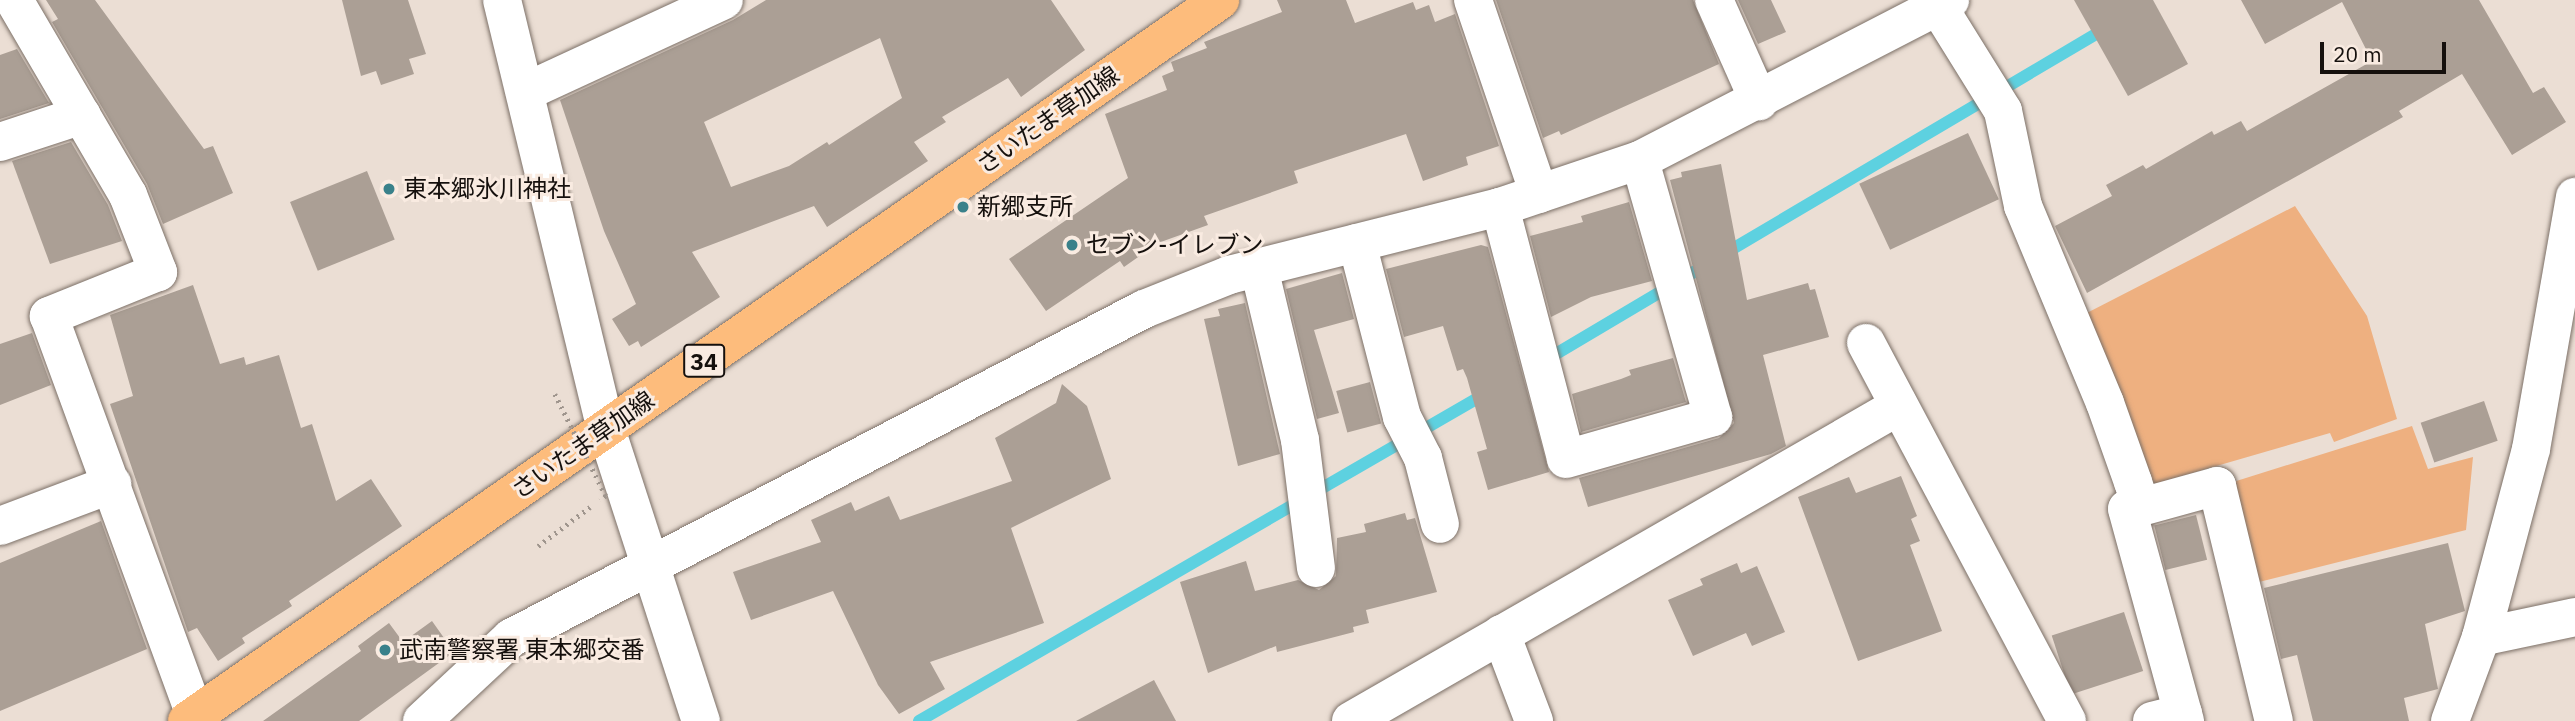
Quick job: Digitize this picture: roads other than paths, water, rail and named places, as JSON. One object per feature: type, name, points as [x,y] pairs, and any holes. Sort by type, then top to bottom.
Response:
[{"type":"main road","name":"さいたま草加線","points":[[191,718],[1220,0]]},
{"type":"street","points":[[502,0],[606,429],[701,721]]},
{"type":"street","points":[[525,92],[724,0]]},
{"type":"street","points":[[1473,0],[1539,194]]},
{"type":"street","points":[[1714,0],[1759,101]]},
{"type":"street","points":[[422,721],[511,638],[1144,309],[1259,268],[1500,207],[1640,160],[1945,4],[1995,96],[2023,206],[2105,403],[2141,507]]},
{"type":"street","points":[[13,16],[82,115],[128,195],[158,272],[49,316],[112,484],[191,718]]},
{"type":"street","points":[[0,142],[82,115]]},
{"type":"street","points":[[1500,207],[1566,459],[1713,416],[1640,160]]},
{"type":"street","points":[[2450,721],[2481,637],[2531,449],[2575,197]]},
{"type":"street","points":[[1357,243],[1402,417],[1423,458],[1440,524]]},
{"type":"street","points":[[1259,268],[1300,440],[1316,568]]},
{"type":"street","points":[[1866,344],[2067,721]]},
{"type":"street","points":[[1351,721],[1899,406]]},
{"type":"street","points":[[0,526],[112,484]]},
{"type":"street","points":[[2173,718],[2127,509],[2217,486],[2274,721]]},
{"type":"street","points":[[2481,637],[2575,617]]},
{"type":"street","points":[[1501,634],[1534,721]]},
{"type":"waterway","points":[[1724,254],[2106,28]]},
{"type":"waterway","points":[[1544,361],[1709,263]]},
{"type":"waterway","points":[[919,721],[1485,394]]},
{"type":"place","name":"東本郷氷川神社","points":[[389,189]]},
{"type":"place","name":"新郷支所","points":[[963,207]]},
{"type":"place","name":"セブン-イレブン","points":[[1072,245]]},
{"type":"place","name":"武南警察署 東本郷交番","points":[[385,650]]}]
